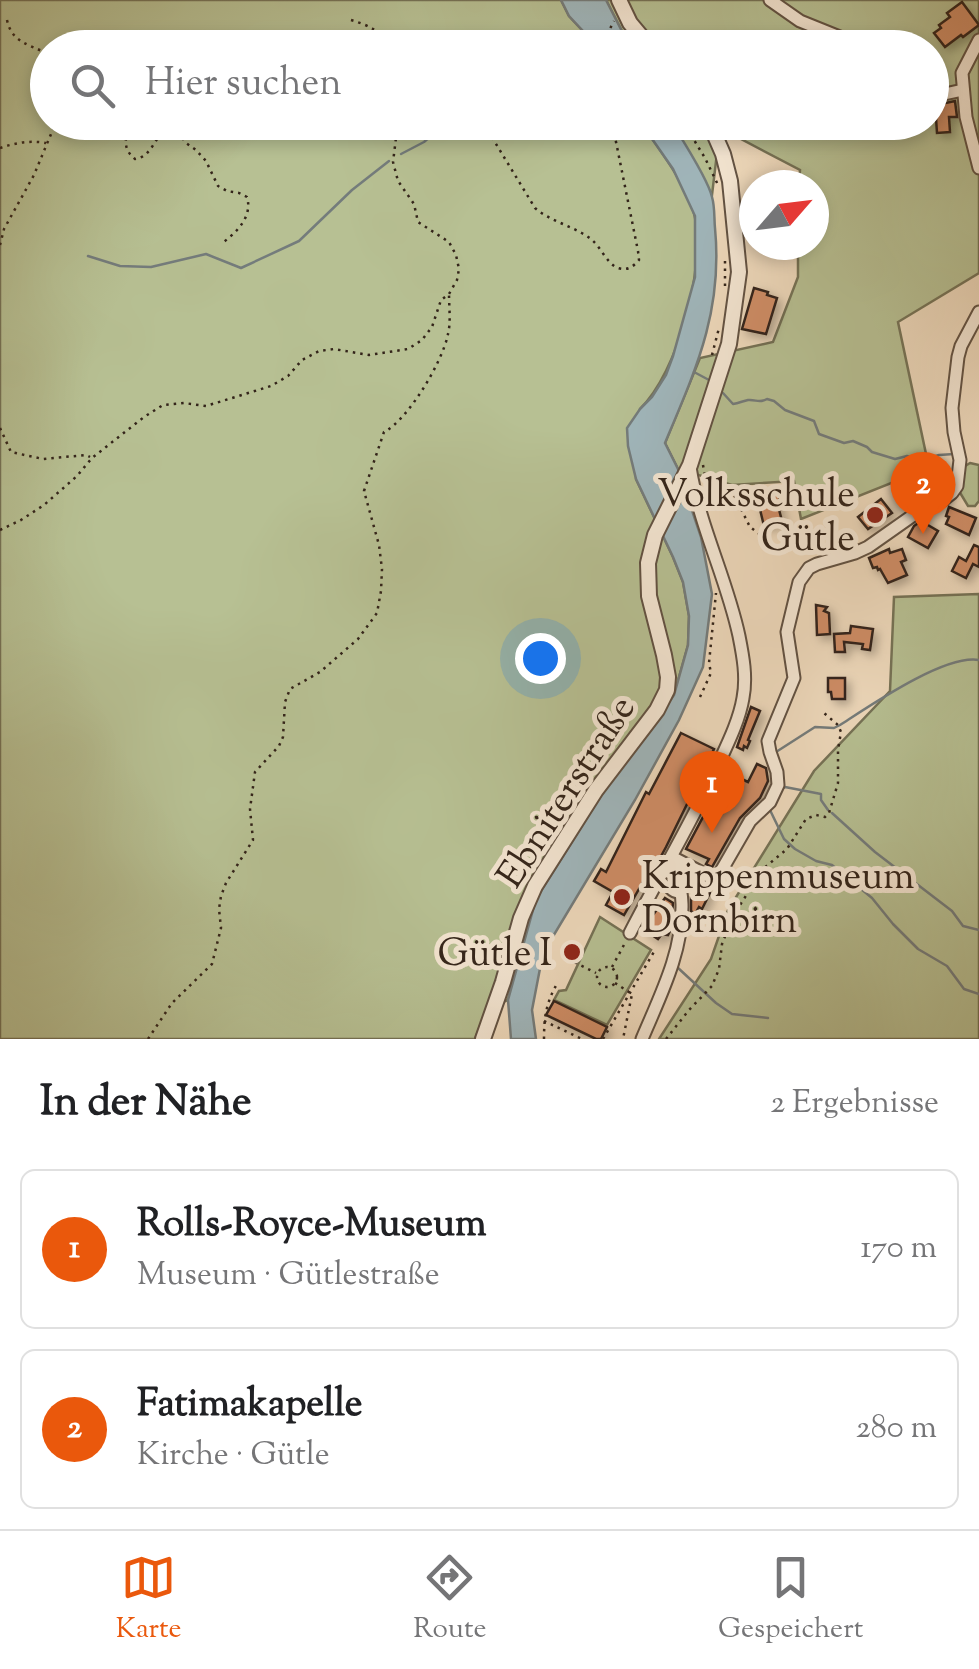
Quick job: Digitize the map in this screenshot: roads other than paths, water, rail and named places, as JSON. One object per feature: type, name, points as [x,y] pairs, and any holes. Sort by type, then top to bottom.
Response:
[{"type":"street","points":[[770,0],[800,21],[823,30]]},
{"type":"street","points":[[618,8],[636,30]]},
{"type":"street","points":[[979,40],[962,74],[966,117],[979,168]]},
{"type":"street","points":[[949,93],[963,90]]},
{"type":"street","name":"Ebniterstraße","points":[[484,1039],[521,918],[535,886],[596,790],[664,699],[668,677],[649,596],[648,563],[655,536],[691,468],[729,344],[736,306],[739,272],[730,181],[716,140]]},
{"type":"street","points":[[672,858],[712,878],[728,860],[750,821],[774,796],[778,778],[768,742],[794,678],[787,632],[799,582],[809,568],[855,554],[952,493],[957,486],[960,460],[952,408],[958,358],[960,346],[979,312]]},
{"type":"street","points":[[630,933],[726,747],[745,685],[734,617],[699,507],[691,468]]},
{"type":"street","points":[[642,1039],[677,948],[682,904],[672,858]]},
{"type":"lane","points":[[662,877],[667,889],[681,894]]},
{"type":"water","points":[[561,0],[606,0],[621,30],[582,30]]},
{"type":"water","points":[[653,140],[683,140],[706,180],[714,205],[716,258],[711,313],[697,364],[665,443],[701,537],[712,594],[703,667],[635,800],[543,953],[532,1010],[536,1039],[511,1039],[508,1000],[536,899],[612,778],[674,695],[688,645],[689,616],[683,582],[636,479],[627,428],[666,375],[695,277],[695,216],[673,169]]},
{"type":"waterway","points":[[401,154],[426,140]]},
{"type":"waterway","points":[[88,256],[120,266],[151,267],[206,254],[241,268],[299,241],[389,161]]},
{"type":"waterway","points":[[694,372],[709,380]]},
{"type":"waterway","points":[[723,393],[733,404],[774,401],[785,410],[814,421],[819,434],[844,443],[853,441],[895,459],[907,456],[923,460],[954,454]]},
{"type":"waterway","points":[[776,752],[815,727],[840,725],[928,673],[965,660],[979,660]]},
{"type":"waterway","points":[[782,789],[821,794],[828,810]]},
{"type":"waterway","points":[[769,808],[784,839],[795,849],[832,865],[872,898],[918,949],[947,966],[964,989],[979,994]]},
{"type":"waterway","points":[[832,813],[875,852],[952,911],[963,926],[979,930]]},
{"type":"waterway","points":[[677,967],[732,1014],[768,1018]]},
{"type":"place","name":"Volksschule Gütle","points":[[875,515]]},
{"type":"place","name":"Fatimakapelle","points":[[923,534]]},
{"type":"place","name":"Rolls-Royce-Museum","points":[[712,833]]},
{"type":"place","name":"Krippenmuseum Dornbirn","points":[[622,897]]},
{"type":"place","name":"Gütle I","points":[[572,952]]}]
